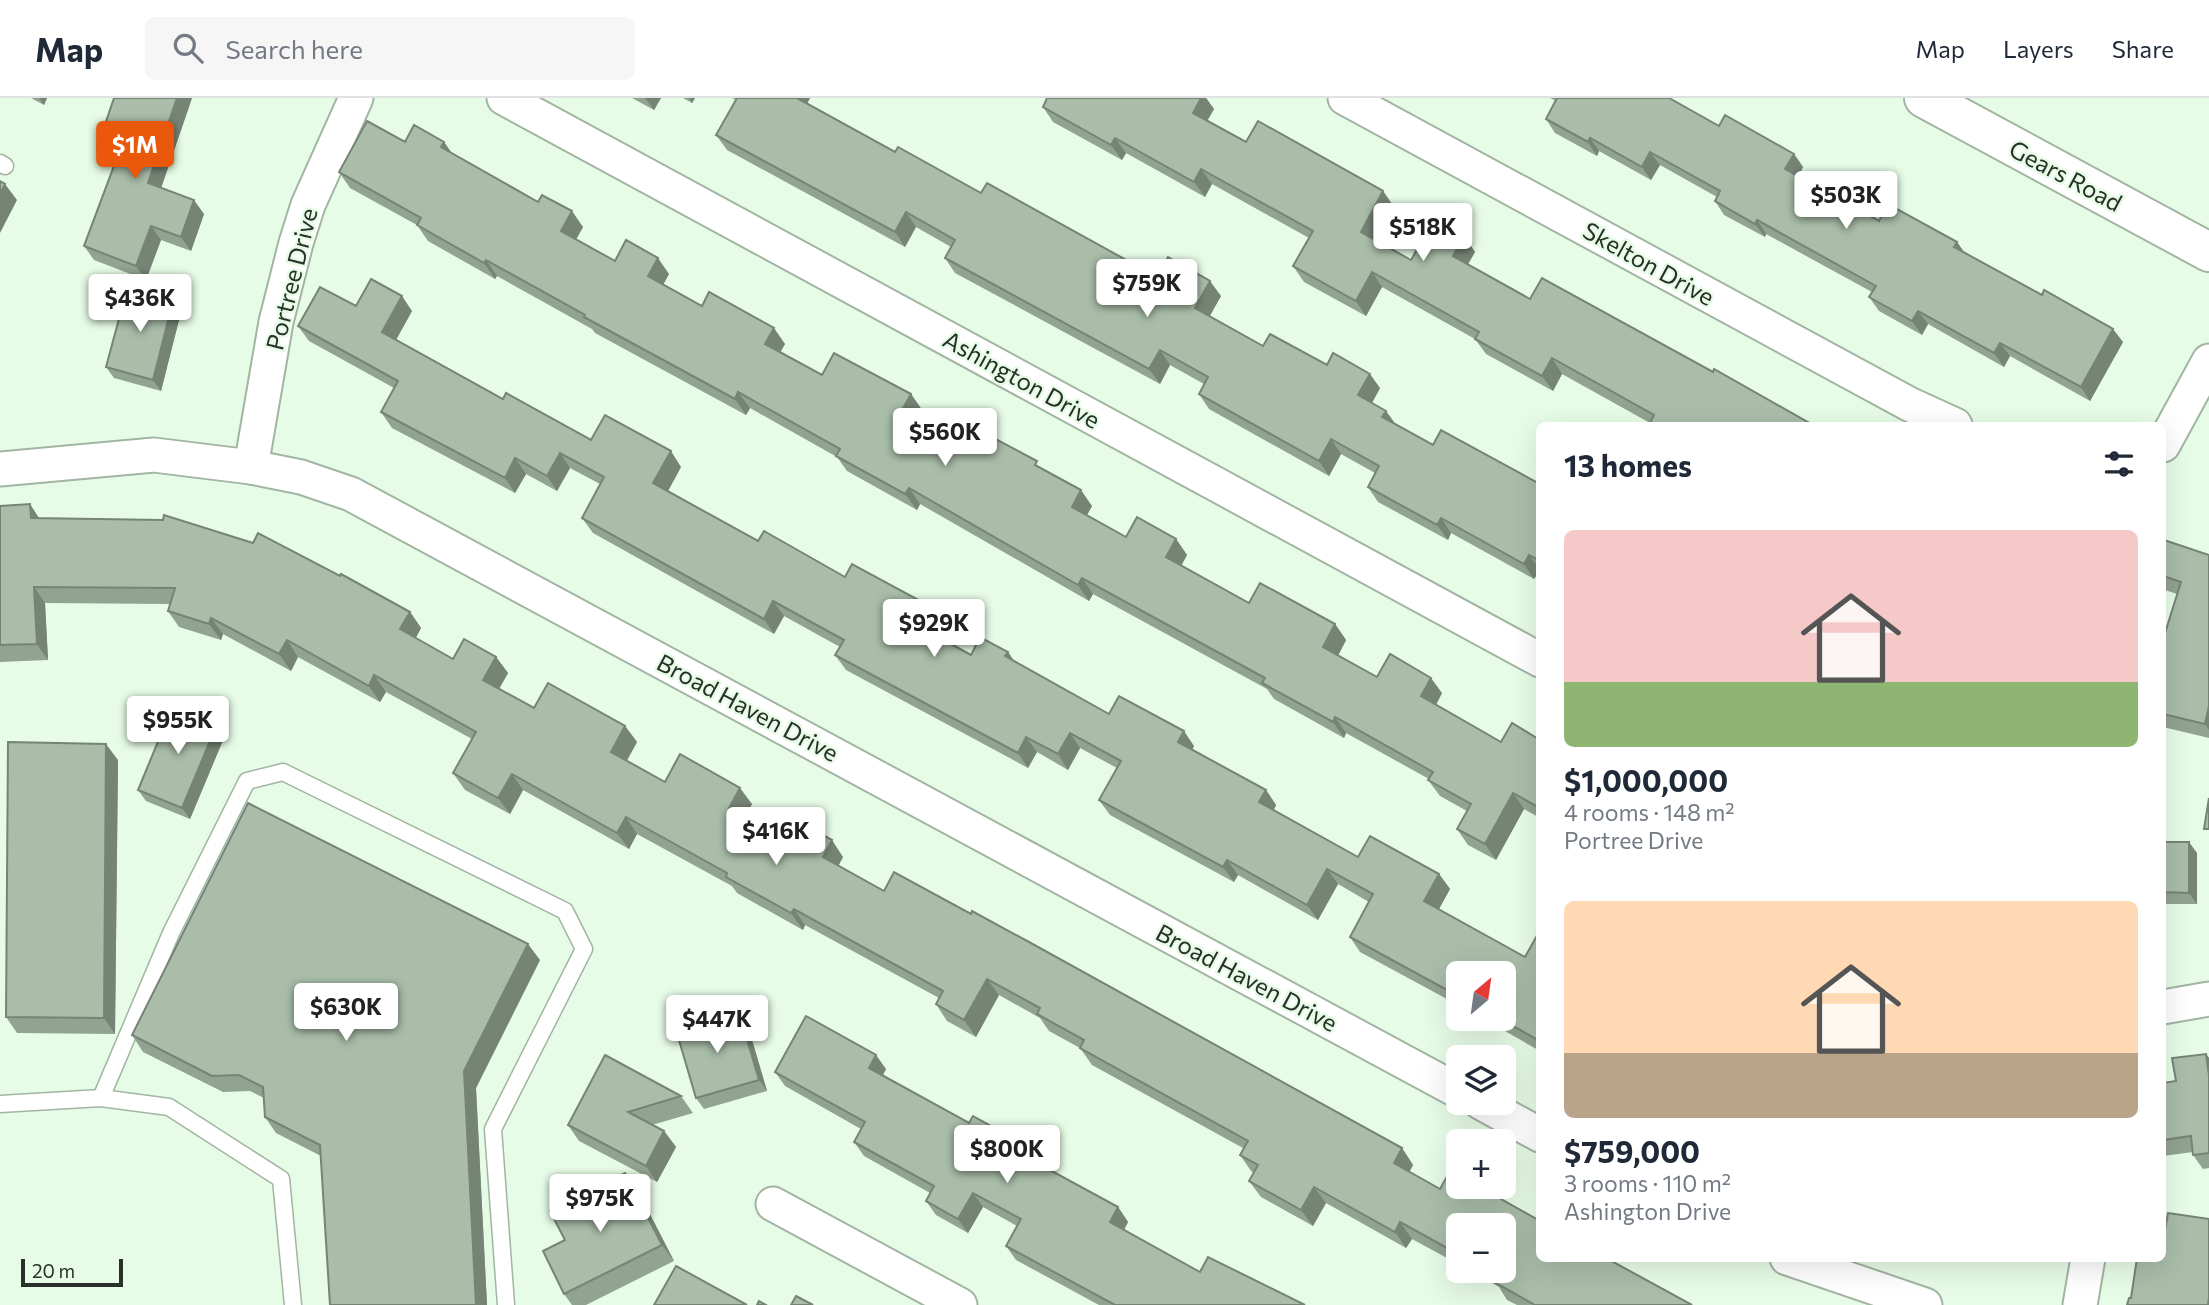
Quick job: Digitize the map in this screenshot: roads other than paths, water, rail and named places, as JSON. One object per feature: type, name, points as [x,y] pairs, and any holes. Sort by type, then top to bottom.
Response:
[{"type":"main road","name":"Gears Road","points":[[1924,98],[2209,252]]},
{"type":"street","name":"Portree Drive","points":[[251,467],[276,322],[296,243],[308,205],[356,98]]},
{"type":"street","name":"Ashington Drive","points":[[505,98],[1536,658]]},
{"type":"street","name":"Skelton Drive","points":[[1345,98],[1909,404],[1948,422]]},
{"type":"street","points":[[2166,440],[2209,361]]},
{"type":"street","name":"Broad Haven Drive","points":[[0,469],[154,455],[251,467],[301,477],[351,494],[1446,1085]]},
{"type":"street","points":[[2166,1006],[2209,999]]},
{"type":"street","points":[[1504,1115],[1536,1133]]},
{"type":"street","points":[[773,1204],[960,1305]]},
{"type":"street","points":[[1799,1262],[1926,1305]]},
{"type":"street","points":[[2080,1305],[2087,1262]]},
{"type":"lane","points":[[101,1098],[172,933],[247,781],[283,772],[565,911],[584,949],[493,1129],[506,1305]]},
{"type":"lane","points":[[0,1104],[101,1098],[169,1107],[281,1178],[293,1305]]}]
